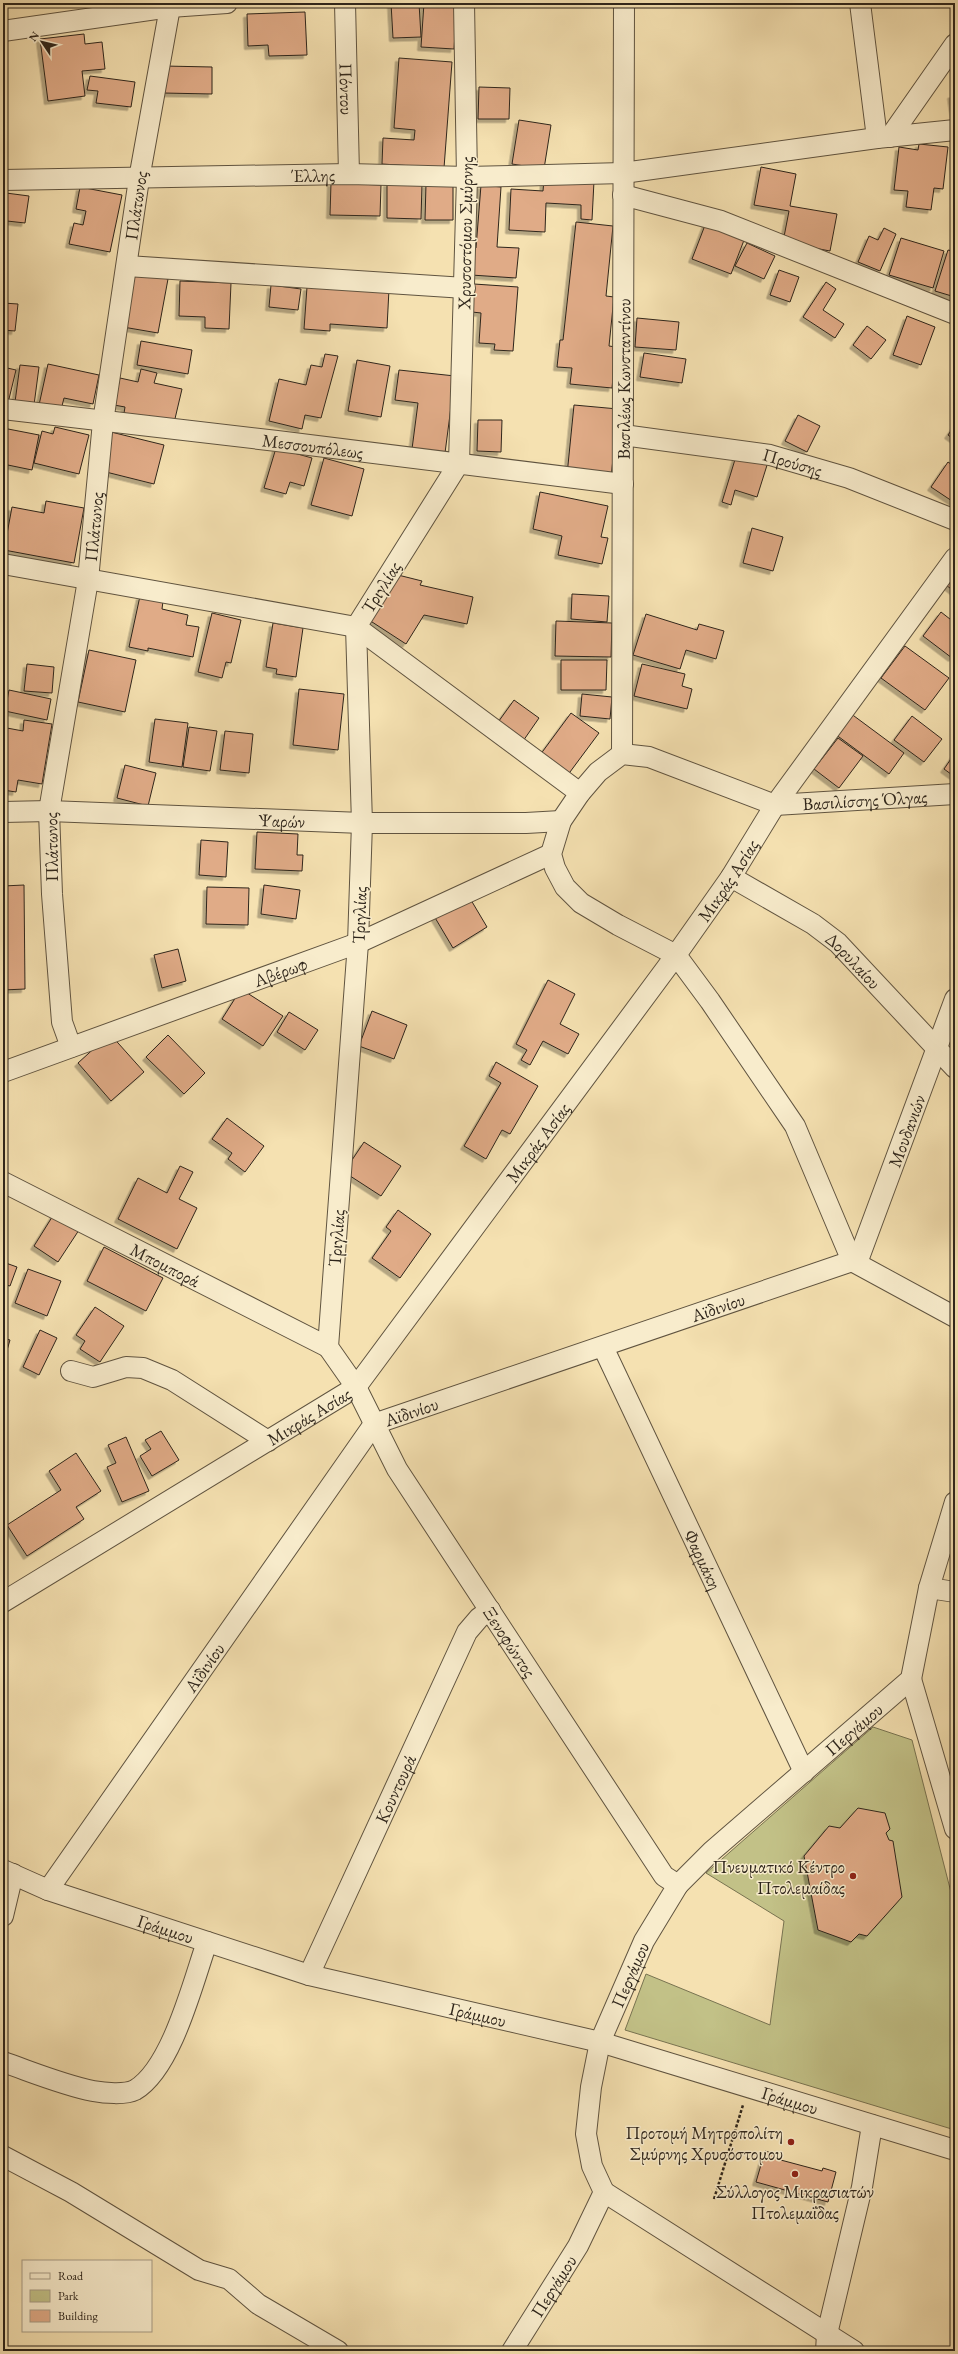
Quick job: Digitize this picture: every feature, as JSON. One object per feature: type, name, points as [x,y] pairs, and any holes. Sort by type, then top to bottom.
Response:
[{"type":"street","points":[[3,31],[170,7],[227,3]]},
{"type":"street","name":"Πόντου","points":[[345,3],[348,174]]},
{"type":"street","name":"Χρυσοστόμου Σμύρνης","points":[[459,463],[467,177],[464,3]]},
{"type":"street","name":"Βασιλέως Κωνσταντίνου","points":[[622,754],[624,3]]},
{"type":"street","points":[[860,3],[884,138]]},
{"type":"street","name":"Πλάτωνος","points":[[71,1047],[62,1022],[52,894],[49,811],[88,580],[103,422],[126,266],[139,180],[170,7]]},
{"type":"street","points":[[884,138],[955,44]]},
{"type":"street","name":"Έλλης","points":[[3,180],[139,180],[348,174],[467,177],[623,173],[955,130]]},
{"type":"street","points":[[623,195],[721,221],[955,314]]},
{"type":"street","points":[[126,266],[465,288]]},
{"type":"street","name":"Μεσσουπόλεως","points":[[3,409],[459,463],[622,484]]},
{"type":"street","name":"Προύσης","points":[[623,435],[770,455],[850,478],[955,520]]},
{"type":"street","name":"Τριγλίας","points":[[328,1347],[358,943],[362,823],[356,627],[459,463]]},
{"type":"street","name":"Μικράς Ασίας","points":[[3,1602],[356,1387],[676,955],[731,877],[775,805],[955,558]]},
{"type":"street","points":[[3,564],[356,627],[580,793]]},
{"type":"street","points":[[775,805],[649,757],[622,754],[598,772],[580,793],[561,821],[551,854],[555,868],[565,887],[581,903],[618,925],[676,955],[710,1001],[795,1126],[854,1262],[955,1317]]},
{"type":"street","name":"Βασιλίσσης Όλγας","points":[[775,805],[955,794]]},
{"type":"street","name":"Ψαρών","points":[[3,812],[49,811],[362,823],[526,824],[561,821]]},
{"type":"street","name":"Αβέρωφ","points":[[3,1072],[358,943],[551,854]]},
{"type":"street","name":"Δορυλαίου","points":[[731,877],[813,924],[838,943],[955,1068]]},
{"type":"street","name":"Μουδανιών","points":[[854,1262],[955,999]]},
{"type":"street","name":"Μπομπορά","points":[[4,1188],[328,1347]]},
{"type":"street","name":"Αϊδινίου","points":[[48,1890],[374,1424],[854,1262]]},
{"type":"street","points":[[328,1347],[356,1387]]},
{"type":"street","name":"Φαρμάκη","points":[[603,1347],[804,1772]]},
{"type":"street","points":[[71,1371],[92,1377],[126,1366],[143,1368],[172,1380],[268,1441]]},
{"type":"street","name":"Ξενοφώντος","points":[[356,1387],[397,1469],[664,1876],[678,1885]]},
{"type":"street","points":[[955,1502],[929,1588],[911,1679],[955,1829]]},
{"type":"street","points":[[929,1588],[955,1592]]},
{"type":"street","name":"Κουντουρά","points":[[309,1975],[467,1632],[479,1618],[490,1610]]},
{"type":"street","name":"Περγάμου","points":[[512,2351],[578,2246],[604,2192],[592,2166],[586,2134],[591,2087],[600,2042],[644,1941],[678,1885],[712,1851],[911,1679]]},
{"type":"street","points":[[3,1916],[8,1872]]},
{"type":"street","name":"Γράμμου","points":[[8,1872],[48,1890],[309,1975],[600,2042],[955,2150]]},
{"type":"street","points":[[3,2062],[93,2091],[112,2093],[134,2090],[157,2070],[171,2044],[207,1942]]},
{"type":"street","points":[[827,2343],[862,2187],[872,2125]]},
{"type":"street","points":[[4,2157],[71,2192],[193,2267],[229,2278],[258,2304],[338,2351]]},
{"type":"street","points":[[604,2192],[827,2343],[854,2351]]},
{"type":"path","points":[[714,2199],[749,2088]]},
{"type":"green space","points":[[873,1727],[912,1740],[955,1908],[955,2130],[625,2030],[646,1974],[770,2025],[784,1921],[706,1873]]},
{"type":"building","points":[[391,3],[419,3],[421,37],[393,38]]},
{"type":"building","points":[[424,3],[457,3],[454,49],[421,47]]},
{"type":"building","points":[[305,12],[307,55],[269,56],[268,45],[248,46],[247,14]]},
{"type":"building","points":[[84,34],[85,44],[102,42],[105,69],[82,71],[85,96],[48,101],[40,39]]},
{"type":"building","points":[[399,58],[452,62],[444,168],[382,164],[383,138],[414,140],[415,130],[394,128]]},
{"type":"building","points":[[164,66],[212,67],[212,94],[163,93]]},
{"type":"building","points":[[90,76],[135,82],[131,107],[96,103],[98,91],[87,90]]},
{"type":"building","points":[[479,87],[510,88],[509,119],[478,119]]},
{"type":"building","points":[[955,94],[955,122],[951,95]]},
{"type":"building","points":[[519,120],[551,125],[544,169],[512,164]]},
{"type":"building","points":[[919,144],[948,147],[943,189],[934,188],[931,210],[906,207],[908,191],[894,190],[899,147],[918,150]]},
{"type":"building","points":[[761,167],[796,174],[790,206],[837,214],[830,251],[783,242],[789,211],[754,205]]},
{"type":"building","points":[[544,179],[594,181],[592,220],[581,219],[581,205],[546,203],[545,232],[509,230],[511,189],[543,191]]},
{"type":"building","points":[[331,183],[381,185],[380,216],[330,215]]},
{"type":"building","points":[[387,183],[422,184],[421,219],[387,218]]},
{"type":"building","points":[[426,184],[453,184],[453,220],[425,220]]},
{"type":"building","points":[[481,185],[501,187],[497,247],[519,248],[516,278],[471,275],[473,248],[476,248]]},
{"type":"building","points":[[80,187],[122,195],[110,252],[69,244],[74,223],[83,225],[86,211],[76,209]]},
{"type":"building","points":[[6,193],[29,196],[25,223],[7,221],[4,240],[3,202],[5,202]]},
{"type":"building","points":[[707,220],[746,235],[731,274],[692,259]]},
{"type":"building","points":[[576,222],[613,226],[606,296],[614,297],[609,346],[616,347],[612,388],[570,384],[572,368],[557,367],[560,340],[563,340]]},
{"type":"building","points":[[884,228],[896,234],[880,271],[858,262],[869,236],[878,240]]},
{"type":"building","points":[[901,238],[944,251],[933,288],[889,275]]},
{"type":"building","points":[[747,243],[775,256],[764,279],[735,266]]},
{"type":"building","points":[[955,243],[955,297],[935,291],[948,250],[952,251]]},
{"type":"building","points":[[779,270],[799,277],[790,302],[770,295]]},
{"type":"building","points":[[133,272],[168,279],[158,333],[123,327]]},
{"type":"building","points":[[180,281],[231,283],[229,329],[205,328],[205,317],[179,316]]},
{"type":"building","points":[[826,282],[836,289],[823,310],[844,324],[835,338],[803,317]]},
{"type":"building","points":[[474,284],[518,287],[513,351],[494,350],[495,344],[479,343],[481,313],[472,312]]},
{"type":"building","points":[[271,285],[301,289],[298,310],[269,307]]},
{"type":"building","points":[[307,287],[389,289],[387,328],[330,324],[330,331],[304,329]]},
{"type":"building","points":[[3,303],[18,304],[15,331],[3,330]]},
{"type":"building","points":[[907,316],[935,327],[921,365],[893,355]]},
{"type":"building","points":[[637,318],[679,322],[676,350],[635,347]]},
{"type":"building","points":[[867,326],[886,340],[871,359],[853,345]]},
{"type":"building","points":[[141,341],[192,350],[188,374],[137,365]]},
{"type":"building","points":[[644,353],[686,359],[682,383],[640,377]]},
{"type":"building","points":[[325,354],[338,356],[321,418],[305,415],[302,429],[269,421],[279,379],[306,385],[311,365],[322,367]]},
{"type":"building","points":[[357,360],[390,366],[381,417],[348,411]]},
{"type":"building","points":[[48,364],[99,375],[93,404],[64,398],[61,410],[39,405]]},
{"type":"building","points":[[20,365],[39,367],[34,405],[15,402]]},
{"type":"building","points":[[3,367],[16,370],[8,403],[3,402]]},
{"type":"building","points":[[141,369],[157,373],[154,383],[182,389],[174,423],[124,413],[125,407],[114,405],[120,378],[138,382]]},
{"type":"building","points":[[399,370],[455,376],[445,453],[412,449],[418,403],[395,400]]},
{"type":"building","points":[[574,405],[618,409],[611,478],[567,475]]},
{"type":"building","points":[[798,415],[820,426],[807,452],[785,441]]},
{"type":"building","points":[[478,420],[502,420],[501,452],[477,451]]},
{"type":"building","points":[[955,425],[955,440],[948,435]]},
{"type":"building","points":[[55,427],[89,435],[79,474],[34,463],[42,431],[53,434]]},
{"type":"building","points":[[3,428],[39,435],[32,470],[3,464]]},
{"type":"building","points":[[111,432],[164,445],[154,484],[102,471]]},
{"type":"building","points":[[276,448],[312,458],[304,486],[290,482],[286,494],[264,488]]},
{"type":"building","points":[[737,453],[768,462],[757,497],[735,490],[731,505],[722,502]]},
{"type":"building","points":[[324,458],[364,469],[352,516],[311,505]]},
{"type":"building","points":[[948,462],[954,466],[955,464],[955,503],[931,487]]},
{"type":"building","points":[[540,492],[608,506],[601,537],[608,538],[602,564],[558,555],[562,536],[533,529]]},
{"type":"building","points":[[46,501],[84,508],[74,563],[4,550],[12,507],[44,513]]},
{"type":"building","points":[[752,528],[783,537],[773,571],[743,563]]},
{"type":"building","points":[[955,573],[955,592],[946,585]]},
{"type":"building","points":[[398,575],[422,581],[420,585],[473,597],[467,624],[424,615],[406,644],[369,620]]},
{"type":"building","points":[[572,594],[609,596],[607,622],[571,619]]},
{"type":"building","points":[[140,596],[163,601],[162,609],[188,615],[186,625],[199,627],[193,657],[148,648],[148,651],[129,647]]},
{"type":"building","points":[[941,612],[955,623],[955,654],[952,658],[923,636]]},
{"type":"building","points":[[212,613],[241,620],[231,663],[226,662],[222,678],[198,672]]},
{"type":"building","points":[[646,614],[697,630],[699,624],[724,631],[716,659],[686,650],[680,669],[633,655]]},
{"type":"building","points":[[556,621],[612,623],[611,657],[555,656]]},
{"type":"building","points":[[273,623],[303,628],[296,677],[276,674],[277,669],[266,667]]},
{"type":"building","points":[[905,646],[949,678],[925,710],[881,678]]},
{"type":"building","points":[[89,650],[136,660],[125,712],[78,702]]},
{"type":"building","points":[[561,660],[607,660],[606,690],[561,690]]},
{"type":"building","points":[[27,664],[54,667],[52,693],[24,691]]},
{"type":"building","points":[[642,664],[685,674],[682,686],[692,689],[687,709],[634,696]]},
{"type":"building","points":[[299,689],[344,694],[338,750],[293,745]]},
{"type":"building","points":[[9,690],[51,699],[47,720],[5,711]]},
{"type":"building","points":[[582,694],[612,697],[610,719],[580,716]]},
{"type":"building","points":[[514,700],[539,718],[521,744],[496,725]]},
{"type":"building","points":[[571,713],[599,733],[567,776],[540,755]]},
{"type":"building","points":[[850,713],[904,753],[889,774],[835,734]]},
{"type":"building","points":[[912,716],[942,739],[924,762],[894,740]]},
{"type":"building","points":[[155,719],[188,723],[182,767],[149,762]]},
{"type":"building","points":[[24,720],[52,724],[42,784],[18,780],[16,792],[3,790],[3,745],[5,745],[7,728],[23,731]]},
{"type":"building","points":[[189,727],[217,731],[210,771],[183,767]]},
{"type":"building","points":[[225,731],[253,734],[249,773],[220,770]]},
{"type":"building","points":[[838,738],[863,756],[839,788],[814,769]]},
{"type":"building","points":[[955,753],[955,777],[944,769]]},
{"type":"building","points":[[125,765],[156,773],[148,806],[117,798]]},
{"type":"building","points":[[257,832],[298,834],[297,855],[303,855],[302,871],[255,869]]},
{"type":"building","points":[[201,840],[228,842],[226,877],[199,875]]},
{"type":"building","points":[[24,885],[25,989],[3,990],[3,886]]},
{"type":"building","points":[[264,885],[300,890],[296,919],[261,914]]},
{"type":"building","points":[[207,887],[249,888],[248,925],[206,924]]},
{"type":"building","points":[[468,895],[487,927],[453,948],[434,916]]},
{"type":"building","points":[[178,949],[186,981],[162,988],[154,955]]},
{"type":"building","points":[[548,980],[575,994],[560,1024],[579,1034],[568,1054],[543,1041],[530,1065],[521,1060],[527,1050],[516,1044]]},
{"type":"building","points":[[241,989],[283,1016],[263,1046],[222,1019]]},
{"type":"building","points":[[372,1011],[407,1025],[394,1059],[359,1046]]},
{"type":"building","points":[[289,1012],[318,1030],[305,1050],[277,1032]]},
{"type":"building","points":[[110,1034],[144,1072],[111,1101],[78,1063]]},
{"type":"building","points":[[168,1035],[205,1073],[184,1094],[146,1057]]},
{"type":"building","points":[[496,1062],[538,1086],[510,1134],[502,1130],[486,1159],[464,1146],[501,1083],[489,1076]]},
{"type":"building","points":[[227,1118],[264,1146],[245,1172],[228,1159],[232,1153],[212,1139]]},
{"type":"building","points":[[364,1142],[401,1166],[381,1196],[344,1172]]},
{"type":"building","points":[[180,1166],[193,1172],[179,1199],[197,1208],[177,1249],[118,1219],[138,1178],[167,1193]]},
{"type":"building","points":[[398,1210],[431,1234],[400,1278],[372,1258],[391,1231],[386,1227]]},
{"type":"building","points":[[54,1214],[79,1230],[58,1262],[34,1246]]},
{"type":"building","points":[[104,1247],[163,1278],[146,1311],[87,1281]]},
{"type":"building","points":[[3,1262],[17,1267],[10,1286],[3,1284]]},
{"type":"building","points":[[28,1269],[61,1281],[47,1316],[15,1303]]},
{"type":"building","points":[[95,1307],[124,1326],[100,1362],[80,1349],[85,1341],[76,1335]]},
{"type":"building","points":[[40,1330],[57,1338],[39,1375],[23,1367]]},
{"type":"building","points":[[3,1338],[10,1340],[3,1364]]},
{"type":"building","points":[[161,1431],[179,1460],[152,1476],[140,1456],[151,1449],[145,1440]]},
{"type":"building","points":[[126,1437],[149,1491],[122,1502],[107,1467],[116,1463],[108,1445]]},
{"type":"building","points":[[76,1453],[101,1491],[76,1507],[84,1519],[27,1556],[7,1525],[61,1490],[49,1471]]},
{"type":"building","name":"Πνευματικό Κέντρο Πτολεμαίδας","points":[[858,1808],[885,1813],[890,1829],[886,1833],[889,1840],[893,1841],[902,1897],[867,1936],[859,1934],[851,1942],[818,1930],[804,1856],[829,1826],[840,1828]]},
{"type":"building","points":[[765,2151],[778,2155],[777,2159],[822,2171],[823,2168],[836,2172],[828,2202],[756,2182]]},
{"type":"place","name":"Πνευματικό Κέντρο Πτολεμαίδας","points":[[853,1876]]},
{"type":"place","name":"Προτομή Μητροπολίτη Σμύρνης Χρυσόστομου","points":[[791,2142]]},
{"type":"place","name":"Σύλλογος Μικρασιατών Πτολεμαΐδας","points":[[795,2174]]}]
